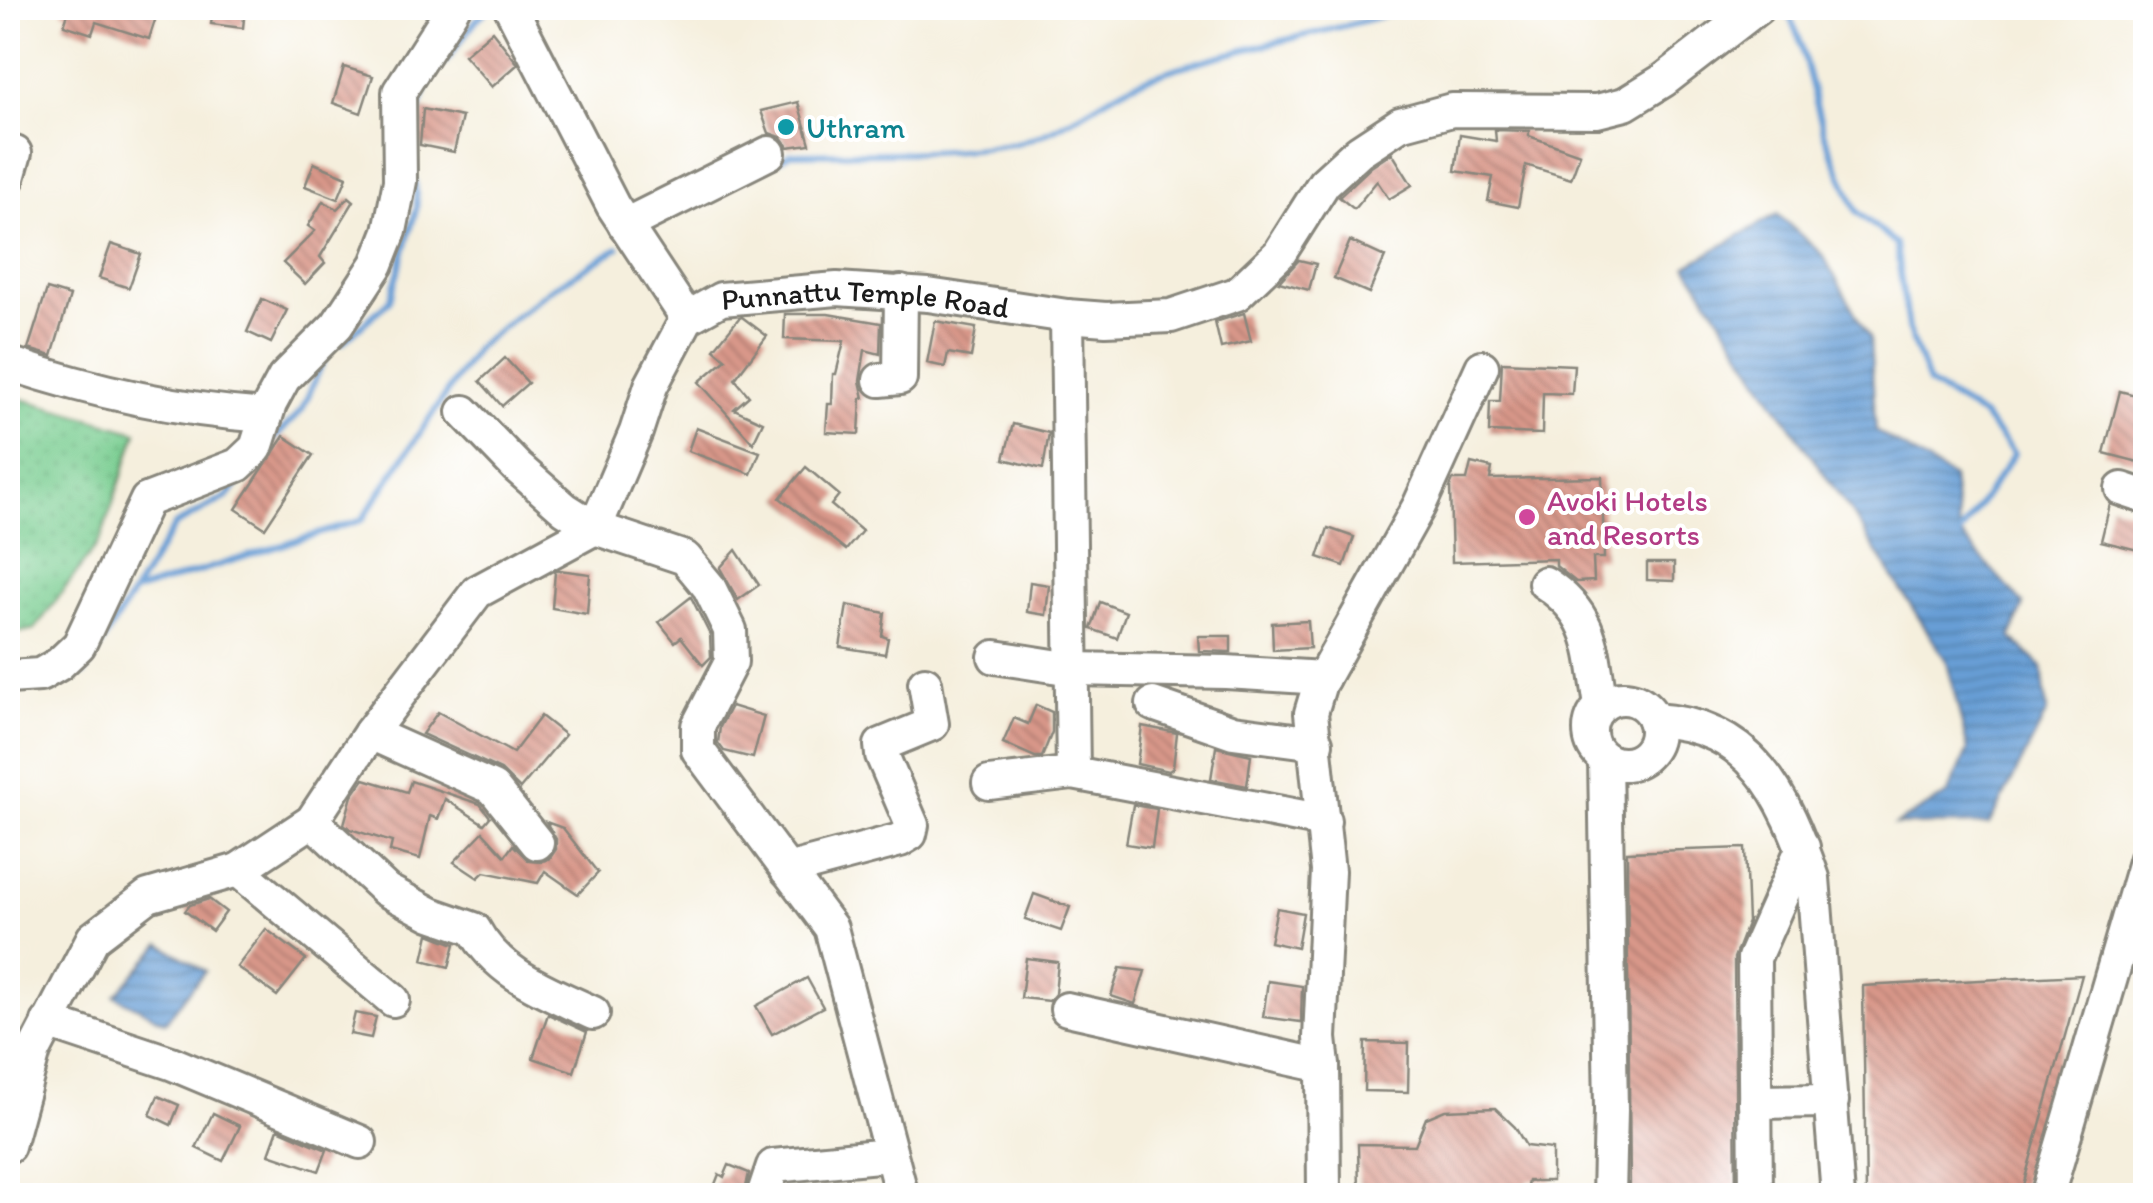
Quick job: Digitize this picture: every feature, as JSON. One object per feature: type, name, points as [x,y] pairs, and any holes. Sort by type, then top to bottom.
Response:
[{"type":"street","points":[[8,676],[40,675],[79,645],[148,500],[238,465],[256,448],[284,378],[337,325],[377,264],[390,232],[400,181],[399,92],[453,8]]},
{"type":"street","points":[[511,8],[624,224],[686,318]]},
{"type":"street","name":"Punnattu Temple Road","points":[[594,528],[636,432],[651,386],[686,318],[721,299],[838,289],[901,292],[1067,316],[1171,316],[1237,294],[1280,254],[1324,183],[1359,151],[1400,124],[1452,110],[1597,110],[1625,104],[1664,80],[1757,8]]},
{"type":"street","points":[[624,224],[769,153]]},
{"type":"street","points":[[880,380],[900,378],[901,292]]},
{"type":"street","points":[[1067,316],[1073,773]]},
{"type":"street","points":[[8,363],[88,388],[215,412],[266,416]]},
{"type":"street","points":[[1324,1196],[1320,1038],[1328,871],[1311,714],[1323,678],[1419,506],[1482,367]]},
{"type":"street","points":[[464,412],[565,510],[594,528],[685,558],[709,587],[730,630],[730,662],[698,726],[698,750],[830,928],[902,1196]]},
{"type":"street","points":[[8,1146],[30,1040],[94,938],[148,896],[238,870],[312,821],[370,733],[477,592],[594,528]]},
{"type":"street","points":[[1545,583],[1566,597],[1581,615],[1601,706]]},
{"type":"street","points":[[995,657],[1072,669],[1323,678]]},
{"type":"street","points":[[787,870],[910,834],[912,825],[882,755],[882,744],[932,724],[925,683]]},
{"type":"street","points":[[1615,699],[1631,699],[1645,706],[1654,720],[1656,736],[1650,751],[1637,761],[1621,764],[1605,759],[1594,748],[1590,734],[1592,718],[1601,706],[1615,699]]},
{"type":"street","points":[[1153,704],[1233,732],[1316,744]]},
{"type":"street","points":[[1654,720],[1674,721],[1708,731],[1733,742],[1757,762],[1802,847],[1813,878],[1838,1196]]},
{"type":"street","points":[[370,733],[493,788],[538,843]]},
{"type":"street","points":[[1605,759],[1612,1110],[1609,1196]]},
{"type":"street","points":[[988,783],[1073,773],[1324,821]]},
{"type":"street","points":[[312,821],[386,890],[431,914],[474,930],[500,964],[593,1013]]},
{"type":"street","points":[[1756,1196],[1754,958],[1802,847]]},
{"type":"street","points":[[2047,1196],[2146,858]]},
{"type":"street","points":[[238,870],[394,1000]]},
{"type":"street","points":[[1067,1009],[1323,1066]]},
{"type":"street","points":[[30,1040],[171,1063],[360,1142]]},
{"type":"street","points":[[1756,1102],[1832,1101]]},
{"type":"street","points":[[763,1196],[773,1166],[889,1154]]},
{"type":"green space","points":[[8,395],[137,432],[100,541],[35,629],[8,635]]},
{"type":"water","points":[[1777,214],[1823,255],[1870,340],[1876,431],[1953,478],[1959,533],[2024,605],[2011,637],[2042,667],[2047,712],[1990,824],[1896,825],[1948,794],[1968,750],[1947,662],[1687,266]]},
{"type":"water","points":[[161,944],[205,971],[165,1022],[115,996]]},
{"type":"building","points":[[63,8],[159,8],[149,39],[96,22],[92,34],[64,25],[68,13],[62,12]]},
{"type":"building","points":[[213,8],[245,9],[243,28],[211,24]]},
{"type":"building","points":[[492,31],[518,64],[492,87],[464,55]]},
{"type":"building","points":[[344,67],[373,76],[361,113],[333,103]]},
{"type":"building","name":"Uthram","points":[[798,102],[810,144],[788,147],[781,137],[769,133],[761,111]]},
{"type":"building","points":[[423,109],[462,117],[454,152],[420,145]]},
{"type":"building","points":[[1495,130],[1529,131],[1529,136],[1580,154],[1571,179],[1526,165],[1518,207],[1488,201],[1493,177],[1455,171],[1460,135],[1496,141]]},
{"type":"building","points":[[1392,153],[1412,185],[1389,199],[1377,181],[1354,209],[1339,197],[1371,167]]},
{"type":"building","points":[[314,163],[347,177],[338,199],[305,186]]},
{"type":"building","points":[[349,197],[354,201],[320,257],[325,263],[305,284],[283,263],[315,231],[308,226],[323,201],[337,209]]},
{"type":"building","points":[[1350,241],[1385,257],[1369,293],[1334,278]]},
{"type":"building","points":[[111,244],[141,254],[129,288],[99,278]]},
{"type":"building","points":[[1299,260],[1316,264],[1309,290],[1279,282]]},
{"type":"building","points":[[47,289],[70,296],[52,356],[28,349]]},
{"type":"building","points":[[262,299],[287,310],[271,343],[247,332]]},
{"type":"building","points":[[1244,313],[1251,341],[1221,348],[1215,322]]},
{"type":"building","points":[[785,314],[828,314],[881,323],[880,354],[865,350],[859,434],[826,432],[833,374],[844,341],[784,339]]},
{"type":"building","points":[[742,317],[767,336],[735,379],[749,396],[734,409],[763,422],[753,443],[699,382],[726,359],[714,349]]},
{"type":"building","points":[[935,321],[976,328],[971,357],[948,353],[945,367],[927,363]]},
{"type":"building","points":[[505,358],[528,383],[502,406],[480,381]]},
{"type":"building","points":[[1502,362],[1574,365],[1572,394],[1543,393],[1542,434],[1489,432],[1490,401],[1500,401]]},
{"type":"building","points":[[2120,391],[2146,398],[2146,464],[2104,453]]},
{"type":"building","points":[[1013,424],[1049,433],[1043,469],[1004,459]]},
{"type":"building","points":[[696,428],[760,452],[751,474],[688,451]]},
{"type":"building","points":[[284,436],[313,455],[265,528],[236,509]]},
{"type":"building","points":[[1471,463],[1492,468],[1490,479],[1602,477],[1604,558],[1593,558],[1594,581],[1576,582],[1556,566],[1556,559],[1452,562],[1450,487],[1453,480],[1467,480]]},
{"type":"building","points":[[806,467],[839,495],[831,505],[862,531],[846,550],[780,498]]},
{"type":"building","points":[[2110,504],[2146,516],[2146,552],[2101,541]]},
{"type":"building","points":[[1328,528],[1354,537],[1344,566],[1318,557]]},
{"type":"building","points":[[736,550],[759,585],[738,600],[720,568]]},
{"type":"building","points":[[1647,563],[1674,563],[1674,581],[1647,580]]},
{"type":"building","points":[[555,572],[590,574],[587,614],[552,608]]},
{"type":"building","points":[[1030,582],[1049,585],[1046,615],[1027,612]]},
{"type":"building","points":[[691,597],[710,635],[711,657],[703,665],[681,637],[675,642],[659,622]]},
{"type":"building","points":[[1100,602],[1126,612],[1117,638],[1091,629]]},
{"type":"building","points":[[847,605],[885,613],[885,654],[840,647]]},
{"type":"building","points":[[1308,621],[1310,648],[1273,650],[1272,623]]},
{"type":"building","points":[[1198,636],[1231,636],[1231,652],[1199,651]]},
{"type":"building","points":[[1036,705],[1052,712],[1052,732],[1042,757],[1003,743],[1014,718],[1028,724]]},
{"type":"building","points":[[731,706],[764,716],[753,758],[724,751],[718,743],[720,727]]},
{"type":"building","points":[[438,712],[513,753],[541,716],[565,735],[520,789],[501,770],[422,734]]},
{"type":"building","points":[[1142,726],[1177,733],[1173,768],[1169,771],[1137,764]]},
{"type":"building","points":[[1216,747],[1251,755],[1247,786],[1211,779]]},
{"type":"building","points":[[364,779],[407,792],[411,781],[480,804],[490,817],[484,824],[445,799],[438,819],[430,816],[420,859],[390,851],[392,842],[344,824],[352,796]]},
{"type":"building","points":[[1133,805],[1157,809],[1152,848],[1126,844]]},
{"type":"building","points":[[546,822],[563,828],[598,873],[578,894],[545,871],[538,883],[484,872],[478,878],[454,862],[483,832],[505,856],[513,845],[529,861],[541,862],[556,849],[556,839]]},
{"type":"building","points":[[1745,848],[1748,922],[1734,958],[1736,1196],[1630,1196],[1627,852]]},
{"type":"building","points":[[1034,894],[1070,907],[1061,931],[1025,919]]},
{"type":"building","points":[[209,899],[226,912],[212,931],[185,911],[190,905]]},
{"type":"building","points":[[1277,908],[1303,913],[1297,948],[1270,942]]},
{"type":"building","points":[[266,929],[306,959],[277,996],[237,967]]},
{"type":"building","points":[[429,934],[455,944],[449,967],[423,960]]},
{"type":"building","points":[[1026,958],[1058,962],[1055,994],[1049,1001],[1021,998]]},
{"type":"building","points":[[1120,968],[1145,971],[1135,1004],[1111,996]]},
{"type":"building","points":[[2082,975],[2020,1196],[1866,1196],[1863,986]]},
{"type":"building","points":[[807,978],[823,1007],[772,1034],[756,1006]]},
{"type":"building","points":[[1268,981],[1302,986],[1301,1022],[1263,1017]]},
{"type":"building","points":[[355,1013],[376,1017],[371,1038],[350,1034]]},
{"type":"building","points":[[548,1014],[587,1032],[574,1072],[533,1058]]},
{"type":"building","points":[[1365,1042],[1409,1043],[1408,1092],[1364,1091]]},
{"type":"building","points":[[158,1096],[179,1105],[171,1125],[150,1115]]},
{"type":"building","points":[[1495,1108],[1515,1127],[1526,1146],[1552,1149],[1552,1181],[1528,1181],[1525,1196],[1418,1196],[1359,1191],[1358,1144],[1415,1145],[1426,1118],[1445,1110]]},
{"type":"building","points":[[213,1113],[240,1126],[223,1161],[196,1148]]},
{"type":"building","points":[[278,1129],[327,1150],[319,1171],[269,1154]]},
{"type":"building","points":[[729,1165],[749,1173],[744,1196],[717,1196],[712,1192],[719,1174],[724,1177]]},
{"type":"waterway","points":[[414,124],[431,73],[447,60],[476,20],[490,8]]},
{"type":"waterway","points":[[779,160],[791,154],[929,152],[1011,144],[1064,124],[1147,78],[1411,8]]},
{"type":"waterway","points":[[1786,9],[1799,37],[1824,134],[1857,212],[1896,244],[1908,329],[1929,384],[1983,416],[2014,454],[1957,538]]},
{"type":"waterway","points":[[342,343],[390,300],[417,207],[415,181]]},
{"type":"waterway","points":[[134,592],[362,520],[477,347],[549,290],[618,248]]},
{"type":"waterway","points":[[274,439],[302,410],[325,357]]},
{"type":"waterway","points":[[76,672],[83,674],[175,525],[227,497],[244,476]]},
{"type":"place","name":"Uthram","points":[[786,127]]},
{"type":"place","name":"Avoki Hotels and Resorts","points":[[1527,517]]}]
